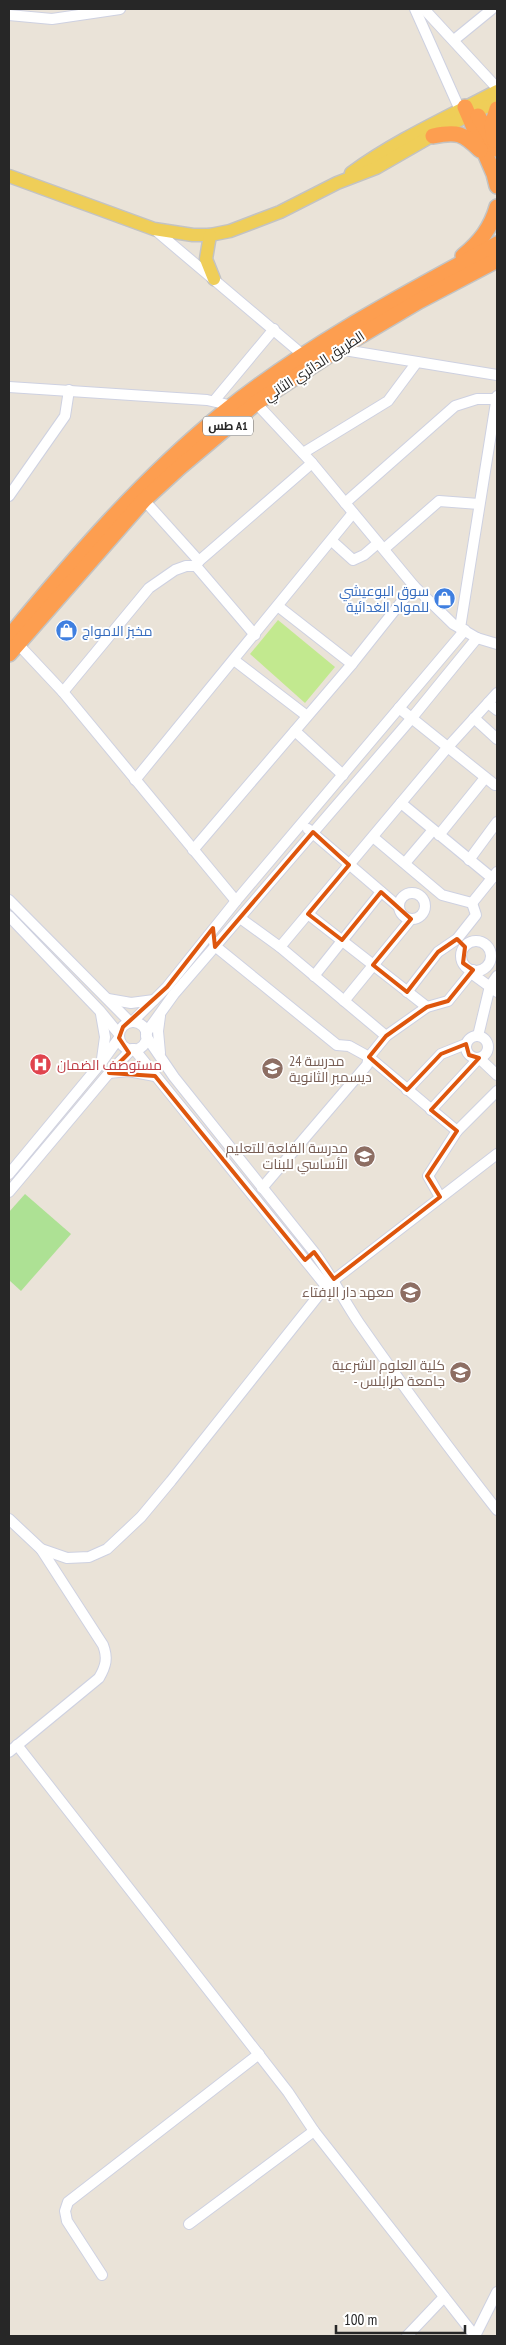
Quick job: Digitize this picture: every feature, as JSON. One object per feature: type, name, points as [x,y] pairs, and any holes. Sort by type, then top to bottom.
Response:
[{"type":"highway","points":[[497,109],[492,125],[497,186]]},
{"type":"highway","points":[[468,110],[494,152]]},
{"type":"highway","points":[[433,136],[457,133],[494,152]]},
{"type":"highway","points":[[434,279],[480,241],[492,224],[497,207]]},
{"type":"highway","name":"الطريق الدائري الثاني","points":[[12,636],[110,518],[200,433],[233,406],[302,356],[497,244]]},
{"type":"highway","name":"الطريق الدائري الثاني","points":[[12,636],[144,500],[256,403],[338,349],[497,260]]},
{"type":"main road","points":[[9,176],[154,229],[193,235],[210,235],[261,221],[336,183],[376,168],[433,136],[497,89]]},
{"type":"main road","points":[[336,183],[371,158],[468,110],[497,102]]},
{"type":"main road","points":[[210,235],[206,259],[214,278]]},
{"type":"street","points":[[9,15],[52,19],[120,9]]},
{"type":"street","points":[[415,9],[468,110]]},
{"type":"street","points":[[424,9],[497,89]]},
{"type":"street","points":[[454,40],[492,9]]},
{"type":"street","points":[[154,229],[214,278],[302,356]]},
{"type":"street","points":[[214,401],[274,330]]},
{"type":"street","points":[[338,349],[497,374]]},
{"type":"street","points":[[303,453],[388,401],[417,362]]},
{"type":"street","points":[[9,387],[214,401],[233,406]]},
{"type":"street","points":[[9,496],[65,416],[69,390]]},
{"type":"street","points":[[9,1174],[101,1063],[119,1036],[122,1027],[131,1022],[154,999],[236,900],[344,775],[462,629],[478,504],[497,398],[477,399],[456,405],[345,503]]},
{"type":"street","points":[[256,403],[312,463],[414,586],[453,624],[477,638],[497,644]]},
{"type":"street","points":[[63,692],[149,588],[175,570],[198,563],[312,463]]},
{"type":"street","points":[[144,500],[198,563],[255,635]]},
{"type":"street","points":[[332,541],[353,560],[381,546],[439,501],[478,504]]},
{"type":"street","points":[[135,780],[353,513]]},
{"type":"street","points":[[193,850],[352,664],[414,586]]},
{"type":"street","points":[[278,607],[352,664]]},
{"type":"street","points":[[12,636],[63,692],[236,900]]},
{"type":"street","points":[[9,1192],[109,1073],[133,1049],[141,1046],[161,1011],[477,638]]},
{"type":"street","points":[[234,660],[307,716]]},
{"type":"street","points":[[280,947],[447,748],[497,693]]},
{"type":"street","points":[[488,703],[497,710]]},
{"type":"street","points":[[399,708],[496,785]]},
{"type":"street","points":[[474,718],[497,738]]},
{"type":"street","points":[[295,730],[344,775]]},
{"type":"street","points":[[405,864],[485,778]]},
{"type":"street","points":[[401,803],[469,860],[495,875],[472,903]]},
{"type":"street","points":[[469,860],[497,822]]},
{"type":"street","points":[[302,824],[399,906],[403,915],[411,919]]},
{"type":"street","points":[[373,837],[442,895],[472,903]]},
{"type":"street","points":[[314,976],[381,892]]},
{"type":"street","points":[[344,1001],[411,919],[423,914],[425,905],[422,898],[416,893],[408,894],[402,899],[399,906]]},
{"type":"street","points":[[9,900],[131,1022],[139,1024],[161,1059],[314,1252],[330,1282]]},
{"type":"street","points":[[407,992],[438,952],[457,939],[476,914],[472,903]]},
{"type":"street","points":[[308,914],[427,1007]]},
{"type":"street","points":[[9,916],[100,1011],[119,1036],[123,1046],[133,1049],[305,1260],[330,1282],[446,1445],[497,1510]]},
{"type":"street","points":[[240,918],[280,947],[386,1036]]},
{"type":"street","points":[[213,928],[215,946],[337,1045],[349,1046],[370,1057],[457,1131]]},
{"type":"street","points":[[457,939],[465,947]]},
{"type":"street","points":[[262,1188],[367,1065],[370,1057],[386,1036],[427,1007],[448,1001],[472,972],[481,970],[488,965],[494,957],[487,946],[480,942],[472,942],[465,947],[462,955],[463,963],[472,972],[493,989]]},
{"type":"street","points":[[478,1036],[497,976]]},
{"type":"street","points":[[108,999],[131,1003],[154,999]]},
{"type":"street","points":[[100,1011],[105,1037],[101,1063]]},
{"type":"street","points":[[161,1011],[158,1041],[161,1059]]},
{"type":"street","points":[[407,1090],[441,1054],[466,1044],[471,1038],[478,1036],[485,1040],[492,1047],[479,1058],[430,1110]]},
{"type":"street","points":[[466,1044],[469,1055],[479,1058],[497,1075]]},
{"type":"street","points":[[109,1073],[128,1072],[155,1076]]},
{"type":"street","points":[[440,1197],[428,1176],[457,1131],[497,1091]]},
{"type":"street","points":[[43,1133],[52,1141]]},
{"type":"street","points":[[41,1550],[67,1558],[89,1557],[107,1549],[141,1517],[172,1480],[330,1282],[497,1154]]},
{"type":"street","points":[[305,1260],[314,1252]]},
{"type":"street","points":[[9,1519],[41,1550],[107,1654],[106,1665],[99,1678],[9,1752]]},
{"type":"street","points":[[18,1745],[259,2054],[288,2092],[314,2131],[475,2336],[497,2292]]},
{"type":"street","points":[[102,2275],[66,2221],[65,2211],[68,2202],[259,2054]]},
{"type":"street","points":[[189,2224],[314,2131]]},
{"type":"street","points":[[407,2336],[444,2297]]},
{"type":"highlighted area","points":[[313,832],[349,865],[308,914],[342,940],[381,892],[411,919],[373,965],[407,992],[438,952],[457,939],[465,947],[463,963],[473,970],[448,1001],[427,1007],[386,1036],[369,1057],[407,1090],[441,1054],[466,1044],[469,1055],[479,1058],[431,1110],[457,1131],[427,1176],[440,1197],[334,1279],[314,1252],[305,1260],[155,1076],[109,1073],[129,1053],[119,1038],[123,1027],[167,987],[213,928],[215,947]]},
{"type":"green space","points":[[278,620],[335,667],[305,703],[250,654]]},
{"type":"green space","points":[[25,1194],[71,1234],[21,1291],[9,1280],[9,1212]]},
{"type":"place","name":"سوق البوعيشي للمواد الغدائية","points":[[445,599]]},
{"type":"place","name":"مخبز الامواج","points":[[66,631]]},
{"type":"place","name":"مستوصف الضمان","points":[[41,1065]]},
{"type":"place","name":"مدرسة 24 ديسمبر الثانوية","points":[[273,1069]]},
{"type":"place","name":"مدرسة القلعة للتعليم الأساسي للبنات","points":[[364,1156]]},
{"type":"place","name":"معهد دار الإفتاء","points":[[410,1292]]},
{"type":"place","name":"كلية العلوم الشرعية - جامعة طرابلس","points":[[461,1373]]}]
